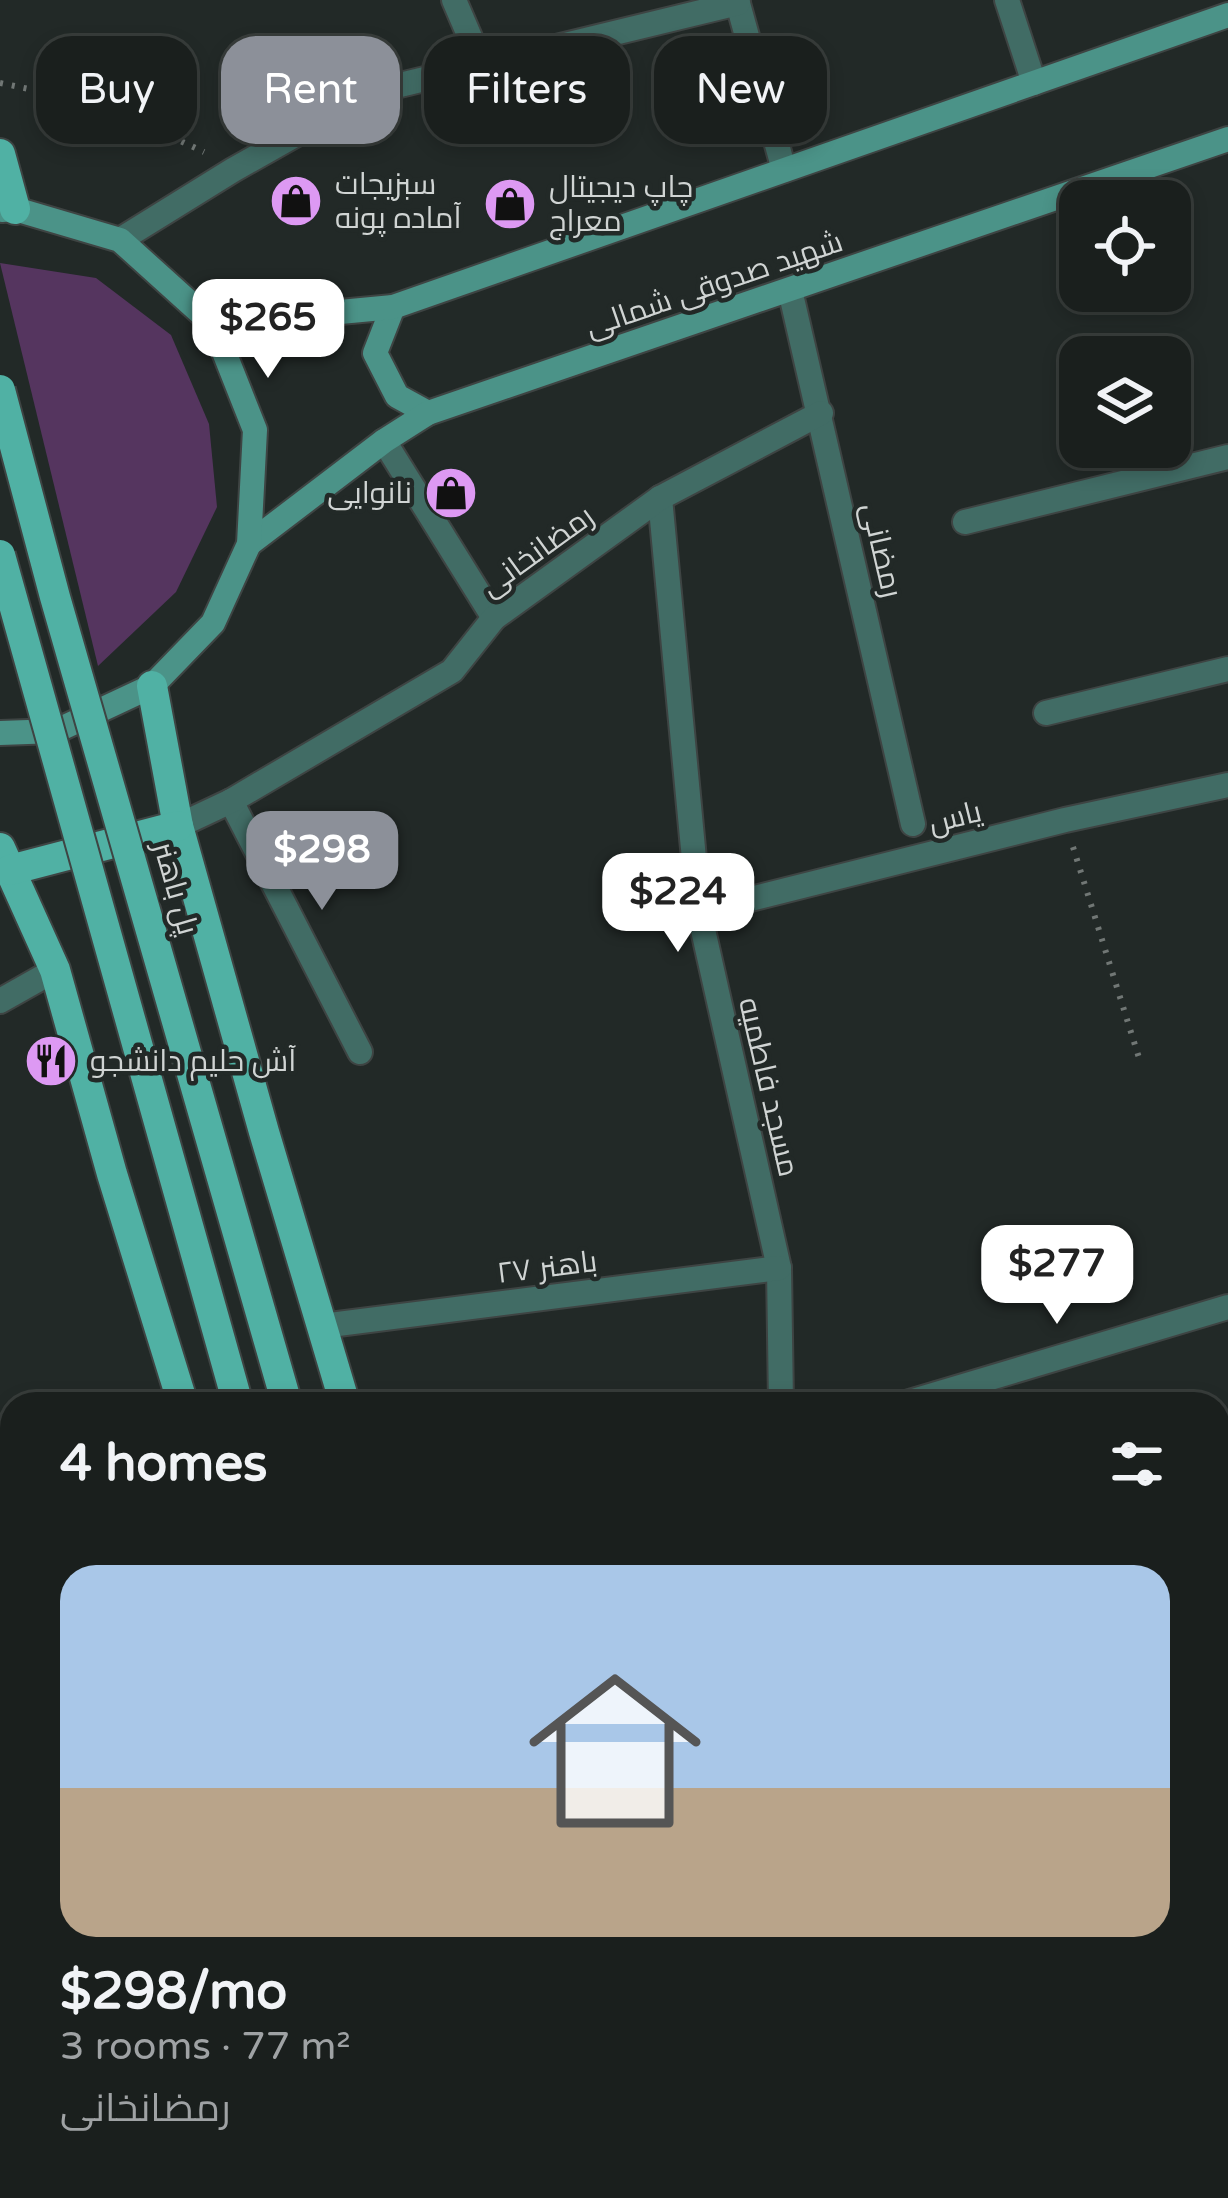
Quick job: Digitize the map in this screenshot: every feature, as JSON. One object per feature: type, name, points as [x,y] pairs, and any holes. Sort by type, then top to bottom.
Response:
[{"type":"main road","points":[[213,323],[393,307],[1228,15]]},
{"type":"main road","name":"شهید صدوقی شمالی","points":[[250,544],[428,413],[1228,139]]},
{"type":"main road","points":[[0,154],[7,209],[120,240],[213,323],[255,430],[250,544],[213,622],[152,686],[56,731],[0,734]]},
{"type":"main road","points":[[393,307],[376,353],[397,396],[428,413]]},
{"type":"main road","name":"پل باهنر","points":[[0,390],[284,1392]]},
{"type":"main road","points":[[0,555],[235,1392]]},
{"type":"main road","points":[[152,686],[178,826],[341,1392]]},
{"type":"main road","points":[[178,826],[5,859],[55,970],[179,1392]]},
{"type":"street","points":[[454,0],[469,36]]},
{"type":"street","points":[[1007,0],[1034,83]]},
{"type":"street","points":[[595,36],[738,2],[784,170]]},
{"type":"street","points":[[120,240],[371,92],[424,78]]},
{"type":"street","name":"رمضانی","points":[[790,290],[913,824]]},
{"type":"street","name":"رمضانخانی","points":[[178,826],[231,801],[452,671],[494,618],[660,498],[821,413]]},
{"type":"street","points":[[384,441],[494,618]]},
{"type":"street","points":[[965,522],[1228,457]]},
{"type":"street","name":"مسجد فاطمیه","points":[[660,498],[699,912],[779,1268],[782,1392]]},
{"type":"street","points":[[1046,713],[1228,669]]},
{"type":"street","name":"یاس","points":[[699,912],[1065,820],[1228,785]]},
{"type":"street","points":[[231,801],[360,1052]]},
{"type":"street","points":[[0,1000],[55,970]]},
{"type":"street","name":"باهنر ۲۷","points":[[322,1326],[779,1268]]},
{"type":"street","points":[[943,1392],[1228,1307]]},
{"type":"path","points":[[0,83],[102,104],[182,139],[233,170]]},
{"type":"path","points":[[1065,820],[1140,1061]]},
{"type":"shaded area","points":[[0,263],[96,278],[171,335],[209,424],[217,507],[176,592],[98,666]]},
{"type":"place","name":"سبزیجات آماده پونه","points":[[296,201]]},
{"type":"place","name":"چاپ دیجیتال معراج","points":[[510,204]]},
{"type":"place","name":"نانوایی","points":[[451,493]]},
{"type":"place","name":"آش حلیم دانشجو","points":[[51,1061]]}]
